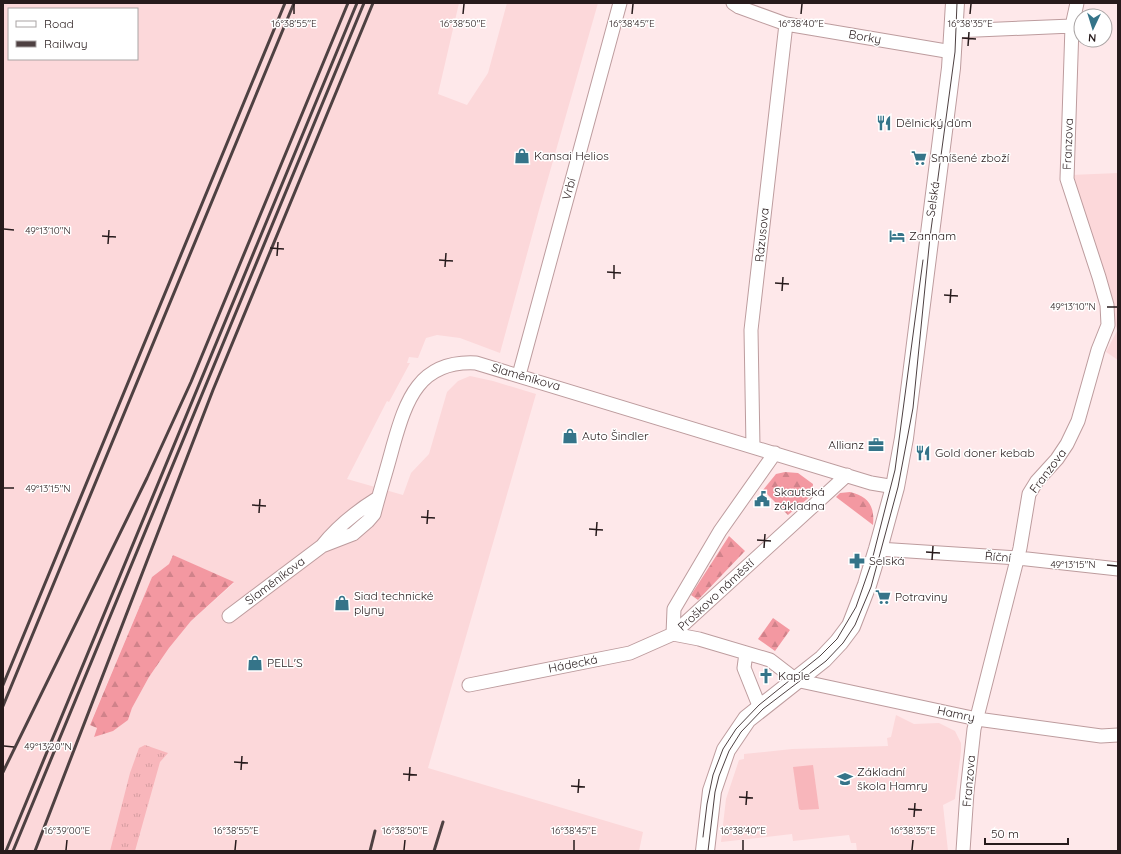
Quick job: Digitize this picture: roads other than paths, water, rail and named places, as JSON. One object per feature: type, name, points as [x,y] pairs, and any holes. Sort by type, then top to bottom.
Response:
[{"type":"main road","name":"Selská","points":[[705,851],[710,804],[716,775],[726,750],[748,719],[823,659],[839,642],[851,626],[867,585],[878,549],[895,487],[914,361],[952,52],[961,31],[955,3]]},
{"type":"street","name":"Vrbí","points":[[519,375],[620,3]]},
{"type":"street","name":"Franzova","points":[[963,851],[968,773],[977,719],[1018,558],[1029,494],[1037,481],[1057,459],[1068,444],[1078,421],[1098,350],[1108,325],[1109,317],[1100,277],[1067,180],[1072,26],[1077,3]]},
{"type":"street","name":"Borky","points":[[737,4],[786,24],[952,52]]},
{"type":"street","name":"Rázusova","points":[[753,446],[751,330],[786,24]]},
{"type":"street","points":[[961,31],[1072,26]]},
{"type":"street","name":"Slaměníkova","points":[[229,616],[322,546],[332,534],[378,498],[403,412],[413,392],[423,380],[435,370],[445,366],[463,362],[476,363],[753,446]]},
{"type":"street","points":[[753,446],[846,475],[895,487]]},
{"type":"street","name":"Proškovo náměstí","points":[[673,634],[674,610],[720,531],[775,453]]},
{"type":"street","name":"Proškovo náměstí","points":[[673,634],[846,475]]},
{"type":"street","name":"Říční","points":[[878,549],[1018,558],[1118,569]]},
{"type":"street","name":"Proškovo náměstí","points":[[673,634],[699,639],[770,660],[796,680]]},
{"type":"street","name":"Hádecká","points":[[469,685],[630,653],[673,634]]},
{"type":"street","points":[[746,653],[744,668],[760,708]]},
{"type":"street","name":"Hamry","points":[[796,680],[977,719],[1101,736],[1118,735]]},
{"type":"tram line","points":[[708,851],[715,792],[719,776],[729,751],[741,732],[763,709],[826,661],[843,643],[855,625],[871,587],[898,487],[913,408],[930,237],[955,52],[957,3]]},
{"type":"tram line","points":[[703,837],[707,804],[713,775],[723,749],[736,729],[759,705],[820,656],[837,639],[856,607],[871,564],[895,470],[923,260]]},
{"type":"railway","points":[[3,685],[285,3]]},
{"type":"railway","points":[[3,706],[294,3]]},
{"type":"railway","points":[[3,772],[147,478],[191,382],[348,3]]},
{"type":"railway","points":[[6,851],[357,3]]},
{"type":"railway","points":[[13,851],[364,3]]},
{"type":"railway","points":[[35,851],[213,390],[373,3]]},
{"type":"railway","points":[[434,851],[443,822]]},
{"type":"railway","points":[[370,851],[375,831]]},
{"type":"place","name":"Dělnický dům","points":[[884,123]]},
{"type":"place","name":"Kansai Helios","points":[[522,156]]},
{"type":"place","name":"Smíšené zboží","points":[[919,158]]},
{"type":"place","name":"Zannam","points":[[897,236]]},
{"type":"place","name":"Auto Šindler","points":[[570,436]]},
{"type":"place","name":"Allianz","points":[[876,445]]},
{"type":"place","name":"Gold doner kebab","points":[[923,453]]},
{"type":"place","name":"Skautská základna","points":[[762,499]]},
{"type":"place","name":"Selská","points":[[857,561]]},
{"type":"place","name":"Potraviny","points":[[883,597]]},
{"type":"place","name":"Siad technické plyny","points":[[342,603]]},
{"type":"place","name":"PELL'S","points":[[255,663]]},
{"type":"place","name":"Kaple","points":[[766,676]]},
{"type":"place","name":"Základní škola Hamry","points":[[845,779]]}]
